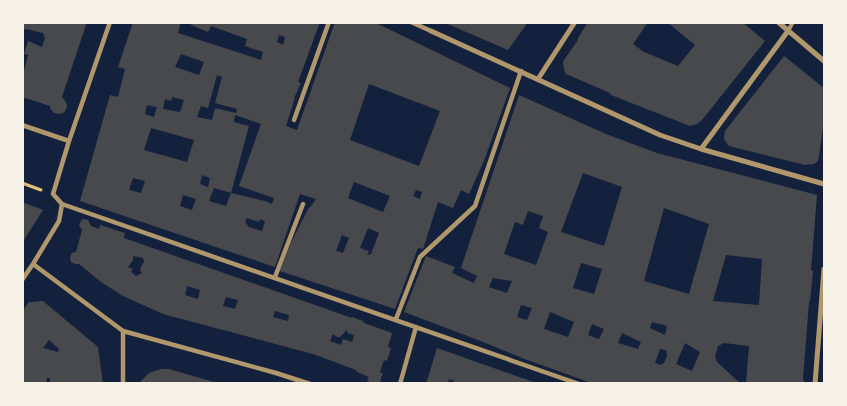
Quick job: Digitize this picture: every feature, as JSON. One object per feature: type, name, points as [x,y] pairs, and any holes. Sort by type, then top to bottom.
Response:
[{"type":"street","points":[[110,22],[53,194],[62,204],[579,384]]},
{"type":"street","points":[[294,120],[329,22]]},
{"type":"street","points":[[411,22],[660,134],[700,149],[824,184]]},
{"type":"street","points":[[538,79],[575,22]]},
{"type":"street","points":[[778,22],[824,61]]},
{"type":"street","points":[[700,149],[788,31]]},
{"type":"street","points":[[396,319],[420,256],[475,206],[521,71]]},
{"type":"street","points":[[22,125],[69,141]]},
{"type":"street","points":[[22,280],[34,264],[59,221],[62,204]]},
{"type":"street","points":[[275,277],[303,204]]},
{"type":"street","points":[[34,264],[123,331],[310,384]]},
{"type":"street","points":[[815,384],[824,269]]},
{"type":"street","points":[[400,384],[416,326]]},
{"type":"street","points":[[123,331],[123,384]]},
{"type":"lane","points":[[788,31],[793,22]]},
{"type":"path","points":[[22,183],[53,194]]},
{"type":"building","points":[[22,22],[87,22],[62,97],[67,106],[63,113],[54,113],[50,106],[22,97],[22,70],[24,71],[28,55],[24,54],[28,41],[42,47],[45,38],[43,33],[26,29],[22,31]]},
{"type":"building","points":[[133,22],[181,22],[178,33],[261,60],[263,52],[245,46],[247,39],[211,26],[208,32],[191,25],[192,22],[320,22],[298,82],[301,83],[294,98],[286,126],[297,130],[335,22],[374,22],[510,88],[484,161],[469,194],[461,190],[453,208],[438,202],[423,249],[418,248],[395,309],[280,271],[290,245],[308,209],[316,199],[300,194],[275,267],[80,201],[110,95],[118,97],[125,69],[118,67]],"holes":[[[279,35],[285,37],[283,45],[277,42]],[[181,54],[204,62],[199,75],[175,67]],[[217,75],[222,77],[215,103],[237,109],[236,113],[215,108],[212,120],[197,117],[201,106],[208,108]],[[369,84],[440,111],[419,166],[350,140]],[[172,97],[184,100],[180,112],[163,109],[165,99],[171,101]],[[147,105],[157,107],[154,117],[145,114]],[[235,115],[261,124],[239,186],[274,198],[272,204],[231,193],[249,126],[234,122]],[[151,128],[194,140],[187,162],[144,150]],[[202,175],[210,178],[208,187],[200,184]],[[133,178],[145,181],[141,193],[129,190]],[[354,182],[390,196],[383,212],[348,198]],[[214,188],[231,193],[226,206],[209,201]],[[416,190],[422,192],[420,199],[413,196]],[[183,195],[196,199],[192,210],[180,206]],[[247,218],[259,222],[260,219],[265,221],[262,231],[249,227],[245,222]],[[368,228],[379,233],[371,254],[367,255],[369,251],[360,248]],[[342,235],[349,238],[343,253],[336,251]]]},
{"type":"building","points":[[443,22],[528,22],[508,50]]},
{"type":"building","points":[[588,22],[648,22],[633,44],[644,52],[678,66],[695,45],[667,22],[742,22],[765,41],[702,120],[690,126],[611,95],[566,74],[563,64],[564,60]]},
{"type":"building","points":[[784,56],[824,88],[824,121],[818,161],[814,164],[805,165],[729,146],[725,141],[725,131]]},
{"type":"building","points":[[519,95],[606,134],[657,153],[817,195],[804,384],[746,384],[749,346],[724,343],[718,346],[715,356],[717,362],[741,384],[594,384],[404,312],[426,256],[455,267],[452,273],[474,283],[477,276],[461,268]],"holes":[[[583,173],[622,187],[604,246],[561,232]],[[664,208],[709,224],[689,294],[644,281]],[[528,211],[543,216],[539,228],[548,232],[536,265],[504,254],[515,222],[523,225]],[[726,255],[762,259],[759,305],[713,301]],[[581,263],[602,269],[594,294],[573,288]],[[493,278],[512,281],[507,293],[489,287]],[[521,305],[532,308],[527,320],[517,317]],[[550,312],[574,322],[568,337],[544,329]],[[652,322],[667,326],[665,335],[650,328]],[[592,324],[604,329],[599,339],[588,335]],[[622,333],[641,342],[638,349],[618,343]],[[685,343],[700,352],[692,371],[676,364]],[[660,349],[666,350],[667,356],[664,363],[660,365],[655,363]]]},
{"type":"building","points":[[22,202],[43,210],[22,243]]},
{"type":"building","points":[[83,219],[88,220],[91,226],[99,229],[100,225],[125,233],[124,238],[352,317],[392,333],[388,347],[391,348],[387,361],[384,360],[380,372],[383,374],[379,384],[369,382],[367,380],[369,377],[356,370],[313,354],[163,314],[123,296],[101,282],[79,264],[71,262],[70,257],[72,253],[76,252],[82,230],[79,225]],"holes":[[[133,256],[143,258],[144,262],[140,270],[142,273],[136,276],[131,272],[133,269],[128,267],[133,260]],[[187,286],[200,290],[198,299],[185,295]],[[226,297],[238,300],[235,309],[223,306]],[[275,311],[289,315],[288,321],[273,317]],[[346,329],[348,333],[354,335],[352,342],[343,339],[341,345],[330,341],[333,334],[340,337]]]},
{"type":"building","points":[[43,301],[98,347],[103,384],[50,384],[50,378],[47,378],[46,384],[22,384],[22,312],[29,302]],"holes":[[[49,340],[59,349],[58,352],[43,348]]]},
{"type":"building","points":[[437,348],[536,384],[455,384],[454,381],[449,379],[448,384],[426,384]]},
{"type":"building","points":[[161,369],[169,369],[221,384],[138,384],[149,373]]}]
